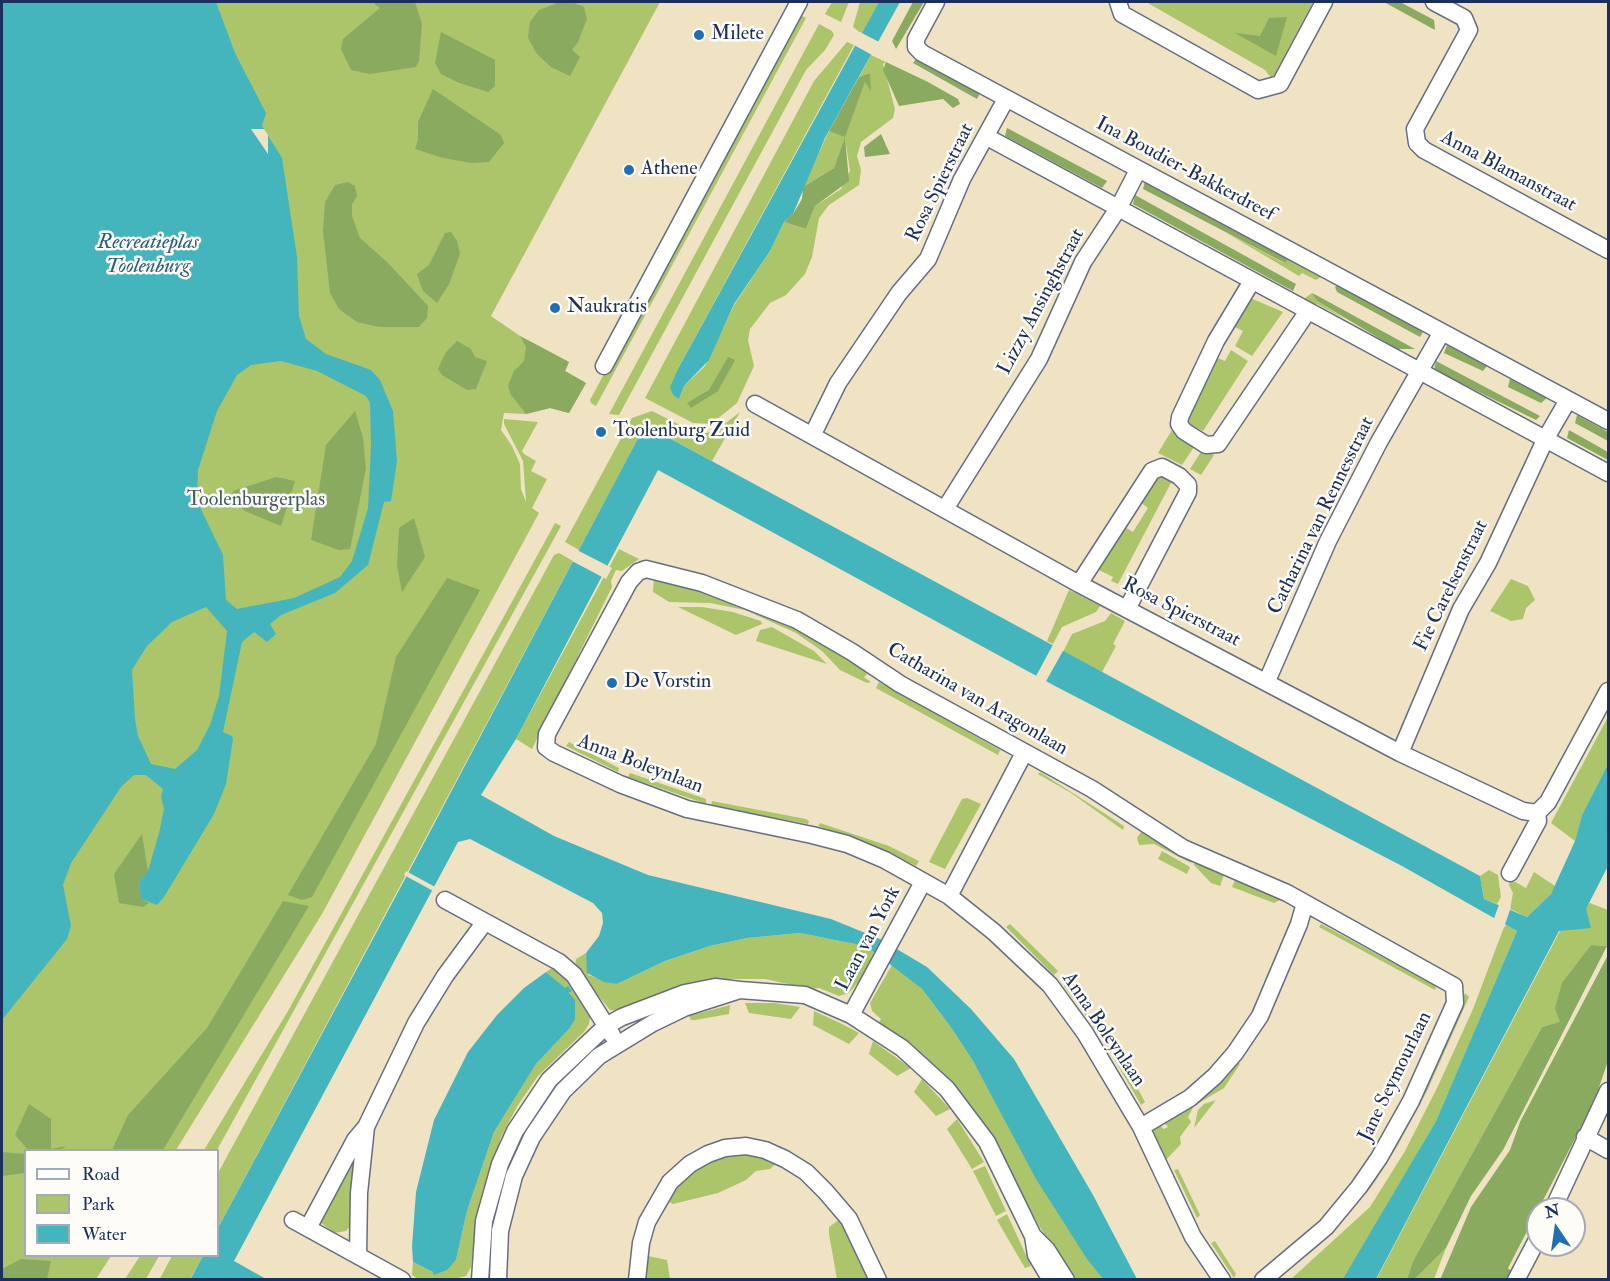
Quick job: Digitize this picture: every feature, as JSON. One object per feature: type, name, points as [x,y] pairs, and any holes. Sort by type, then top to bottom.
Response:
[{"type":"street","points":[[604,366],[799,2]]},
{"type":"street","name":"Ina Boudier-Bakkerdreef","points":[[936,2],[916,39],[916,47],[922,53],[1608,421]]},
{"type":"street","points":[[1118,2],[1122,14],[1258,90],[1280,84],[1324,2]]},
{"type":"street","name":"Anna Blamanstraat","points":[[1434,2],[1464,18],[1469,30],[1415,129],[1417,143],[1424,150],[1608,250]]},
{"type":"street","name":"Rosa Spierstraat","points":[[813,434],[838,383],[899,293],[928,259],[962,178],[987,137],[1006,99]]},
{"type":"street","points":[[987,137],[1608,473]]},
{"type":"street","name":"Lizzy Ansinghstraat","points":[[945,508],[1039,359],[1083,262],[1119,207],[1138,170]]},
{"type":"street","points":[[1252,280],[1216,341],[1180,417],[1179,424],[1184,431],[1206,445],[1218,444],[1308,311]]},
{"type":"street","points":[[1419,371],[1442,332]]},
{"type":"street","name":"Catharina van Rennesstraat","points":[[1267,681],[1328,541],[1419,371]]},
{"type":"street","points":[[1546,438],[1568,400]]},
{"type":"street","name":"Rosa Spierstraat","points":[[755,404],[813,434],[1079,584],[1400,753],[1523,811],[1537,813]]},
{"type":"street","name":"Fie Carelsenstraat","points":[[1400,753],[1461,609],[1488,563],[1546,438]]},
{"type":"street","points":[[1079,584],[1152,471],[1162,467],[1179,476],[1188,485],[1188,492],[1127,609]]},
{"type":"street","name":"Catharina van Aragonlaan","points":[[546,747],[547,734],[629,582],[638,572],[646,570],[728,592],[797,620],[852,652],[900,684],[1092,789],[1183,848],[1287,892],[1450,982],[1456,990]]},
{"type":"street","points":[[1510,873],[1538,821],[1537,813],[1548,802],[1608,691]]},
{"type":"street","name":"Anna Boleynlaan","points":[[546,747],[620,784],[687,809],[847,844],[885,860],[949,896],[994,932],[1050,985],[1085,1033],[1141,1126],[1193,1237],[1222,1280]]},
{"type":"street","points":[[949,896],[1024,753]]},
{"type":"street","name":"Laan van York","points":[[851,1015],[923,882]]},
{"type":"street","points":[[445,900],[559,962],[574,975],[617,1043]]},
{"type":"street","points":[[1141,1126],[1190,1098],[1215,1076],[1235,1053],[1260,1016],[1299,924],[1305,903]]},
{"type":"street","points":[[402,1280],[301,1224],[355,1140],[366,1127],[416,1023],[445,976],[484,923]]},
{"type":"street","points":[[480,1280],[484,1221],[500,1164],[515,1131],[549,1080],[606,1026],[654,1003],[685,993],[715,987],[805,995],[851,1015],[902,1048],[947,1089],[987,1142],[1033,1236],[1036,1255],[1051,1280]]},
{"type":"street","points":[[498,1280],[497,1258],[504,1211],[513,1176],[532,1137],[563,1091],[599,1056],[617,1043],[684,1008],[740,990]]},
{"type":"street","name":"Jane Seymourlaan","points":[[1263,1280],[1326,1227],[1379,1158],[1411,1101],[1455,1003],[1456,990]]},
{"type":"street","points":[[1558,1197],[1608,1091]]},
{"type":"street","points":[[358,1256],[359,1192],[366,1127]]},
{"type":"street","points":[[1585,1137],[1608,1150]]},
{"type":"street","points":[[637,1280],[641,1243],[647,1222],[670,1182],[690,1164],[708,1154],[725,1148],[746,1146],[765,1150],[785,1159],[806,1172],[826,1191],[849,1220],[878,1280]]},
{"type":"street","points":[[1033,1236],[1047,1250],[1066,1280]]},
{"type":"street","points":[[1516,1280],[1528,1257]]},
{"type":"green space","name":"Toolenburgerplas","points":[[2,2],[660,2],[491,316],[520,336],[569,362],[565,371],[586,383],[569,413],[550,408],[526,414],[504,413],[501,430],[520,464],[521,489],[526,502],[523,461],[504,424],[504,419],[538,422],[522,451],[536,461],[531,471],[547,479],[532,508],[539,513],[322,914],[177,1149],[24,1149],[24,1257],[110,1257],[96,1279],[2,1279]]},
{"type":"green space","points":[[372,2],[415,2],[422,24],[419,61],[416,67],[370,74],[351,70],[341,49],[343,39],[380,8]]},
{"type":"green space","points":[[560,2],[572,2],[584,7],[587,19],[578,42],[572,50],[580,57],[570,76],[551,67],[537,54],[528,38],[530,22],[539,10]]},
{"type":"green space","points":[[832,2],[849,2],[841,22],[825,14]]},
{"type":"green space","points":[[860,2],[879,2],[862,34],[853,27]]},
{"type":"green space","points":[[913,2],[924,2],[896,49],[892,41]]},
{"type":"green space","points":[[1146,2],[1313,2],[1272,79],[1265,70]]},
{"type":"green space","points":[[1384,2],[1400,2],[1434,20],[1435,30]]},
{"type":"green space","points":[[797,13],[806,18],[596,406],[590,400]]},
{"type":"green space","points":[[1287,17],[1276,56],[1235,33],[1260,36],[1269,18]]},
{"type":"green space","points":[[819,24],[832,31],[834,35],[825,50],[806,70],[619,415],[609,414]]},
{"type":"green space","points":[[441,32],[495,60],[495,86],[488,92],[459,83],[441,74],[435,63]]},
{"type":"green space","points":[[847,42],[854,45],[679,367],[679,399],[684,386],[705,366],[734,305],[770,251],[784,222],[806,229],[815,206],[841,189],[850,171],[845,138],[834,168],[803,187],[829,131],[845,136],[865,81],[870,89],[870,73],[859,77],[871,55],[886,62],[883,64],[895,109],[893,118],[861,142],[857,156],[861,170],[859,185],[829,205],[819,218],[812,257],[805,274],[786,295],[770,303],[750,329],[748,340],[754,366],[737,403],[711,424],[693,423],[645,398],[814,81]]},
{"type":"green space","points":[[917,58],[980,93],[977,99],[913,63]]},
{"type":"green space","points":[[886,62],[958,99],[960,104],[953,108],[943,99],[899,106],[883,70]]},
{"type":"green space","points":[[870,73],[871,91],[865,82],[845,137],[829,131],[859,77]]},
{"type":"green space","points":[[433,89],[501,135],[504,143],[489,162],[472,163],[443,158],[415,149],[418,140],[418,122]]},
{"type":"green space","points":[[1007,128],[1107,181],[1102,188],[1005,136]]},
{"type":"green space","points":[[881,134],[890,154],[865,157],[864,147]]},
{"type":"green space","points":[[845,137],[849,181],[815,206],[806,229],[784,222],[793,214],[802,199],[803,187],[834,168]]},
{"type":"green space","points":[[1145,181],[1288,259],[1285,263],[1143,189]]},
{"type":"green space","points":[[348,182],[355,186],[357,196],[352,204],[352,216],[360,238],[388,263],[428,306],[427,318],[419,327],[379,327],[357,322],[339,309],[330,293],[323,231],[325,202],[335,185]]},
{"type":"green space","points":[[1135,195],[1296,284],[1293,291],[1133,204]]},
{"type":"green space","points":[[451,232],[457,241],[460,254],[449,284],[437,303],[423,291],[417,274],[429,265],[445,233]]},
{"type":"green space","points":[[1225,232],[1284,263],[1288,259],[1326,274],[1316,280],[1302,273],[1299,276]]},
{"type":"green space","points":[[1339,284],[1423,332],[1420,337],[1337,292],[1335,287]]},
{"type":"green space","points":[[1312,293],[1317,301],[1347,320],[1317,304],[1311,306],[1302,300]]},
{"type":"green space","points":[[1312,293],[1415,349],[1397,349],[1317,301]]},
{"type":"green space","points":[[1248,297],[1283,312],[1252,356],[1235,346],[1243,331],[1233,326]]},
{"type":"green space","points":[[520,336],[569,362],[565,371],[586,383],[569,413],[550,408],[526,414],[511,395],[508,386],[514,371],[524,361],[526,347]]},
{"type":"green space","points":[[457,341],[471,349],[475,357],[487,361],[476,389],[467,390],[442,375],[438,369],[446,352]]},
{"type":"green space","points":[[1447,345],[1487,366],[1483,371],[1444,353]]},
{"type":"green space","points":[[1231,350],[1248,361],[1203,431],[1190,424],[1188,417],[1215,357],[1225,361]]},
{"type":"green space","points":[[728,357],[735,360],[718,391],[691,408],[687,403],[709,390]]},
{"type":"green space","points":[[1436,361],[1540,416],[1536,420],[1434,370]]},
{"type":"green space","points":[[1510,379],[1547,398],[1541,403],[1508,387]]},
{"type":"green space","points":[[355,411],[363,438],[366,468],[350,549],[339,550],[311,540],[326,445]]},
{"type":"green space","points":[[652,411],[690,430],[704,433],[714,432],[740,412],[712,461],[645,425],[579,550],[565,542],[632,418]]},
{"type":"green space","points":[[1577,415],[1608,432],[1608,441],[1575,423]]},
{"type":"green space","points":[[1172,430],[1196,444],[1182,465],[1158,453]]},
{"type":"green space","points":[[1569,430],[1608,452],[1608,460],[1567,438]]},
{"type":"green space","points":[[1204,447],[1214,455],[1201,475],[1190,469]]},
{"type":"green space","points":[[1157,475],[1174,477],[1118,584],[1111,581],[1113,577],[1097,569],[1123,526],[1133,532],[1148,508],[1140,502]]},
{"type":"green space","points":[[276,477],[295,481],[281,526],[245,511],[231,500],[233,491]]},
{"type":"green space","points":[[414,518],[425,557],[402,592],[397,565],[399,528]]},
{"type":"green space","points":[[555,523],[561,526],[218,1149],[205,1149],[288,1011]]},
{"type":"green space","points":[[619,549],[639,559],[622,571],[616,570],[611,581],[612,587],[532,749],[516,739]]},
{"type":"green space","points":[[559,553],[573,561],[219,1226],[219,1171],[554,555]]},
{"type":"green space","points":[[654,577],[727,596],[793,625],[876,674],[874,677],[867,674],[864,677],[871,682],[867,683],[840,670],[822,651],[796,633],[745,610],[710,603],[669,602],[653,592]]},
{"type":"green space","points":[[447,578],[480,590],[312,897],[302,900],[288,895],[376,744],[396,657]]},
{"type":"green space","points":[[1511,579],[1528,586],[1535,600],[1526,608],[1523,619],[1511,621],[1490,611]]},
{"type":"green space","points":[[1069,590],[1100,606],[1096,612],[1062,627],[1053,644],[1047,641]]},
{"type":"green space","points":[[678,607],[702,607],[733,612],[761,621],[762,624],[736,635]]},
{"type":"green space","points":[[1111,613],[1125,621],[1113,644],[1116,646],[1102,672],[1063,652],[1072,634],[1105,621]]},
{"type":"green space","points":[[772,627],[814,651],[827,664],[756,641],[760,630]]},
{"type":"green space","points":[[879,682],[1000,750],[998,755],[876,688]]},
{"type":"green space","points":[[1608,717],[1608,764],[1582,815],[1575,841],[1551,823]]},
{"type":"green space","points":[[569,742],[619,768],[618,772],[566,746]]},
{"type":"green space","points":[[1040,772],[1124,826],[1123,830],[1071,793],[1038,774]]},
{"type":"green space","points":[[630,773],[706,799],[706,804],[628,777]]},
{"type":"green space","points":[[967,798],[981,804],[945,869],[929,862],[962,799]]},
{"type":"green space","points":[[712,801],[809,821],[808,824],[711,806]]},
{"type":"green space","points":[[820,823],[889,846],[919,861],[916,866],[888,852],[818,826]]},
{"type":"green space","points":[[1141,832],[1192,860],[1191,863],[1154,844],[1139,845],[1137,838]]},
{"type":"green space","points":[[142,834],[148,871],[139,882],[141,899],[149,903],[143,907],[119,903],[114,874]]},
{"type":"green space","points":[[1162,851],[1190,867],[1187,874],[1158,859]]},
{"type":"green space","points":[[1195,861],[1224,875],[1220,886],[1211,883],[1194,865]]},
{"type":"green space","points":[[1489,870],[1498,875],[1501,897],[1497,904],[1484,899],[1480,876]]},
{"type":"green space","points":[[1534,872],[1555,886],[1551,894],[1527,917],[1510,909],[1513,893],[1509,885],[1510,879],[1526,888]]},
{"type":"green space","points":[[1235,880],[1270,892],[1282,899],[1274,903],[1232,887]]},
{"type":"green space","points":[[283,901],[309,906],[164,1149],[112,1149],[128,1115],[207,1028]]},
{"type":"green space","points":[[1590,903],[1608,910],[1607,946],[1591,945],[1560,1023],[1542,1027],[1413,1261],[1407,1279],[1376,1280],[1560,931]]},
{"type":"green space","points":[[1010,924],[1058,971],[1054,975],[1006,927]]},
{"type":"green space","points":[[1321,924],[1436,986],[1435,990],[1319,927]]},
{"type":"green space","points":[[1507,925],[1517,931],[1436,1121],[1347,1274],[1343,1279],[1290,1280],[1370,1207],[1405,1151],[1473,1009],[1504,927]]},
{"type":"green space","points":[[800,933],[860,945],[874,952],[861,979],[849,993],[839,996],[819,988],[811,989],[765,979],[723,979],[675,989],[622,1011],[610,1010],[575,968],[576,959],[586,953],[588,975],[617,984],[665,961],[710,946],[747,938]]},
{"type":"green space","points":[[1591,945],[1607,946],[1503,1150],[1471,1196],[1446,1248],[1415,1279],[1407,1279],[1413,1261],[1542,1027],[1560,1022],[1555,1008],[1562,983]]},
{"type":"green space","points":[[1608,955],[1608,1061],[1594,1102],[1545,1197],[1526,1197],[1526,1233],[1508,1268],[1512,1272],[1510,1279],[1440,1280],[1471,1207],[1510,1150],[1520,1122]]},
{"type":"green space","points":[[892,965],[922,989],[950,1026],[973,1061],[1063,1221],[1103,1279],[1072,1279],[1038,1224],[988,1131],[969,1104],[939,1070],[879,1022],[881,1019],[872,1011],[870,1003]]},
{"type":"green space","points":[[552,968],[563,973],[589,1008],[587,1010],[590,1018],[589,1024],[584,1032],[538,1076],[518,1105],[501,1137],[477,1215],[471,1267],[466,1276],[454,1279],[420,1280],[412,1275],[413,1262],[433,1272],[439,1272],[456,1260],[467,1211],[494,1132],[536,1064],[569,1029],[569,993],[572,991],[565,989],[546,972]]},
{"type":"green space","points":[[1068,982],[1123,1061],[1145,1102],[1141,1105],[1102,1038],[1064,986]]},
{"type":"green space","points":[[1465,993],[1469,997],[1427,1091],[1398,1145],[1372,1186],[1317,1247],[1278,1279],[1271,1280],[1320,1238],[1439,1053]]},
{"type":"green space","points":[[745,1003],[774,1003],[800,1007],[791,1019],[749,1013]]},
{"type":"green space","points":[[730,1005],[729,1014],[695,1020],[691,1020],[689,1016]]},
{"type":"green space","points":[[814,1011],[859,1033],[849,1044],[813,1025]]},
{"type":"green space","points":[[873,1041],[911,1068],[897,1076],[869,1054]]},
{"type":"green space","points":[[1236,1061],[1240,1064],[1224,1088],[1194,1106],[1188,1117],[1191,1122],[1180,1137],[1181,1144],[1164,1162],[1151,1133],[1158,1124],[1164,1129],[1168,1127],[1163,1121]]},
{"type":"green space","points":[[922,1079],[950,1109],[936,1116],[914,1092]]},
{"type":"green space","points":[[1216,1100],[1194,1128],[1198,1110],[1204,1104]]},
{"type":"green space","points":[[29,1104],[51,1119],[51,1149],[27,1149],[15,1135]]},
{"type":"green space","points":[[957,1119],[984,1162],[972,1169],[947,1129]]},
{"type":"green space","points":[[2,1152],[24,1154],[24,1173],[2,1176]]},
{"type":"green space","points":[[759,1154],[778,1162],[770,1169],[756,1171],[746,1180],[718,1193],[673,1204],[665,1200],[685,1176],[722,1155]]},
{"type":"green space","points":[[349,1158],[357,1161],[351,1225],[346,1231],[334,1233],[320,1222]]},
{"type":"green space","points":[[985,1166],[1006,1211],[996,1216],[973,1171]]},
{"type":"green space","points":[[1178,1169],[1200,1215],[1197,1218],[1174,1170]]},
{"type":"green space","points":[[1007,1214],[1031,1266],[1025,1268],[997,1220]]},
{"type":"green space","points":[[840,1219],[874,1279],[837,1279],[829,1227]]},
{"type":"green space","points":[[1215,1241],[1236,1274],[1234,1278],[1211,1243]]},
{"type":"green space","points":[[1446,1248],[1434,1279],[1415,1279]]},
{"type":"green space","points":[[648,1256],[667,1260],[670,1279],[643,1279]]},
{"type":"green space","points":[[139,1257],[158,1257],[146,1279],[125,1279]]},
{"type":"green space","points":[[171,1257],[202,1257],[190,1279],[159,1280]]},
{"type":"green space","points":[[21,1259],[51,1261],[47,1279],[2,1279],[2,1269]]},
{"type":"water","name":"Recreatieplas Toolenburg","points":[[2,2],[216,2],[235,53],[266,113],[262,126],[282,158],[297,257],[299,316],[306,339],[326,354],[371,370],[380,380],[393,411],[397,461],[391,501],[384,502],[368,565],[335,593],[281,615],[270,624],[276,634],[267,642],[254,632],[242,642],[223,732],[232,736],[233,739],[226,784],[214,814],[164,897],[157,905],[141,899],[139,882],[148,871],[159,833],[164,809],[161,797],[163,789],[146,775],[134,775],[121,787],[71,863],[63,885],[71,926],[67,939],[2,1020]],"holes":[[[281,361],[317,371],[366,396],[370,403],[371,446],[368,508],[352,561],[340,577],[294,598],[237,609],[226,600],[223,555],[197,501],[198,470],[217,411],[237,375],[251,365]],[[206,607],[227,631],[219,696],[210,725],[197,750],[175,769],[151,764],[138,736],[132,670],[147,646],[172,622]]]},
{"type":"water","points":[[879,2],[900,2],[825,138],[793,214],[784,222],[770,251],[734,304],[709,360],[684,386],[679,399],[673,395],[670,387],[679,367]]},
{"type":"water","points":[[645,425],[1480,876],[1484,899],[1527,917],[1551,894],[1575,841],[1582,815],[1608,764],[1608,866],[1586,909],[1591,928],[1559,931],[1376,1279],[1343,1279],[1436,1121],[1517,931],[1402,866],[1055,686],[658,470],[516,739],[481,795],[554,836],[648,875],[831,919],[880,939],[927,967],[971,1009],[1014,1059],[1093,1195],[1137,1279],[1103,1279],[1087,1259],[1036,1179],[973,1061],[950,1026],[922,989],[874,952],[860,945],[800,933],[747,938],[710,946],[665,961],[617,984],[604,982],[587,973],[586,953],[599,936],[603,923],[602,913],[593,903],[470,839],[458,842],[234,1261],[266,1279],[190,1280],[202,1257],[219,1257],[219,1226]]},
{"type":"water","points":[[546,972],[572,991],[569,993],[575,1000],[575,1019],[569,1029],[536,1064],[494,1132],[467,1211],[456,1260],[447,1270],[434,1275],[433,1272],[413,1262],[412,1246],[416,1192],[434,1120],[468,1052],[497,1015],[524,988]]},
{"type":"pier","points":[[860,32],[881,43],[874,56],[852,44]]},
{"type":"pier","points":[[251,129],[264,129],[268,135],[268,154]]},
{"type":"pier","points":[[577,550],[612,568],[606,579],[572,561]]},
{"type":"pier","points":[[1055,641],[1064,649],[1045,683],[1035,678]]},
{"type":"pier","points":[[406,871],[437,888],[435,892],[404,875]]},
{"type":"pier","points":[[1500,902],[1511,907],[1504,927],[1493,921]]},
{"type":"place","name":"Milete","points":[[699,35]]},
{"type":"place","name":"Athene","points":[[629,170]]},
{"type":"place","name":"Naukratis","points":[[555,308]]},
{"type":"place","name":"Toolenburg Zuid","points":[[601,432]]},
{"type":"place","name":"De Vorstin","points":[[612,683]]}]
